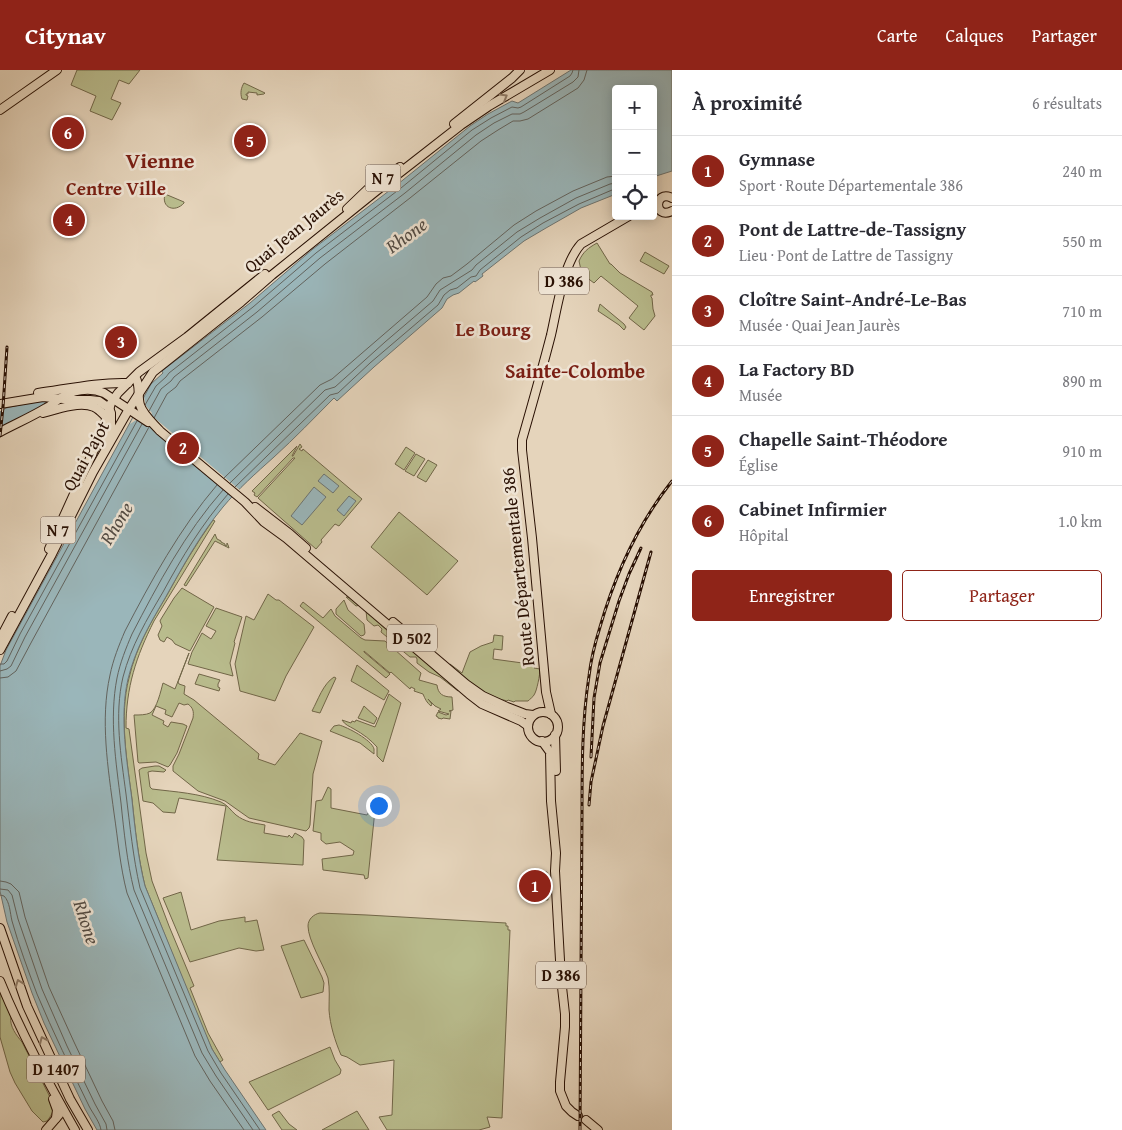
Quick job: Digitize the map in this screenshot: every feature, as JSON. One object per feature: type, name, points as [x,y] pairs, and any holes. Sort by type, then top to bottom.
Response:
[{"type":"main road","points":[[0,110],[57,70]]},
{"type":"main road","name":"Quai Jean Jaurès","points":[[113,398],[127,383],[348,208],[370,187],[413,157],[520,70]]},
{"type":"main road","name":"Quai Jean Jaurès","points":[[139,398],[150,374],[155,369],[461,125],[546,70]]},
{"type":"main road","points":[[657,210],[664,213],[672,211]]},
{"type":"main road","name":"Route Départementale 386","points":[[551,714],[546,692],[532,538],[521,448],[522,440],[564,283],[576,250],[586,241],[622,220]]},
{"type":"main road","points":[[135,377],[138,381],[139,398]]},
{"type":"main road","points":[[14,401],[31,394],[67,388],[127,383],[134,385],[139,398]]},
{"type":"main road","points":[[0,432],[48,408],[67,388]]},
{"type":"main road","points":[[52,411],[59,398],[84,390],[100,391],[132,411]]},
{"type":"main road","points":[[45,392],[59,398],[70,406]]},
{"type":"main road","points":[[0,404],[43,397],[99,401],[109,408],[112,428],[93,472]]},
{"type":"main road","name":"Quai Pajot","points":[[0,639],[49,549],[102,430],[113,398]]},
{"type":"main road","name":"N 7","points":[[132,411],[139,398]]},
{"type":"main road","name":"D 502","points":[[139,398],[142,409],[160,430],[245,502],[264,522],[304,553],[469,694],[482,704],[528,726]]},
{"type":"main road","points":[[32,416],[70,406],[85,405],[92,406],[106,417]]},
{"type":"main road","name":"D 502","points":[[132,411],[160,430]]},
{"type":"main road","name":"Quai Pajot","points":[[0,650],[52,554],[93,472],[132,411]]},
{"type":"main road","name":"D 502","points":[[245,502],[255,507],[290,534],[466,684],[493,701],[525,714],[537,714]]},
{"type":"main road","name":"Route Départementale 386","points":[[537,714],[546,692]]},
{"type":"main road","points":[[537,714],[551,714],[558,726],[554,736],[551,739],[542,741],[536,740],[530,733],[529,722],[537,714]]},
{"type":"main road","name":"D 386","points":[[553,826],[556,767],[554,736]]},
{"type":"main road","name":"D 386","points":[[542,741],[550,752],[556,767]]},
{"type":"main road","name":"D 386","points":[[550,752],[550,801],[556,853],[555,871],[565,1014],[560,1092],[566,1106],[578,1116]]},
{"type":"main road","name":"D 1407","points":[[0,928],[27,1006],[70,1099],[88,1130]]},
{"type":"main road","name":"D 1407","points":[[0,982],[75,1130]]},
{"type":"main road","points":[[48,1080],[50,1092],[57,1110],[56,1118]]},
{"type":"main road","points":[[46,1130],[64,1110],[70,1099]]},
{"type":"main road","points":[[56,1118],[69,1119]]},
{"type":"main road","points":[[588,1122],[598,1130]]},
{"type":"green space","points":[[77,70],[140,70],[129,84],[119,80],[111,99],[121,103],[112,120],[90,111],[96,96],[71,85]]},
{"type":"green space","points":[[244,83],[265,93],[257,95],[257,93],[248,92],[246,94],[248,96],[247,100],[242,99],[241,91]]},
{"type":"green space","points":[[165,194],[184,203],[177,208],[170,208],[165,203]]},
{"type":"green space","points":[[597,243],[610,264],[620,273],[652,292],[653,295],[651,297],[655,316],[644,330],[629,318],[638,306],[601,276],[594,283],[586,277],[584,278],[579,275],[574,281],[579,285],[577,287],[567,284],[581,270],[579,261],[582,255]]},
{"type":"green space","points":[[645,252],[669,266],[664,274],[640,261]]},
{"type":"green space","points":[[600,304],[624,324],[626,327],[624,330],[598,311]]},
{"type":"green space","points":[[300,444],[302,447],[299,449],[302,451],[303,449],[362,499],[339,526],[335,524],[316,549],[258,498],[295,458],[257,497],[252,491],[297,446],[293,456]]},
{"type":"green space","points":[[406,447],[415,453],[404,470],[395,464]]},
{"type":"green space","points":[[416,454],[425,459],[414,476],[405,471]]},
{"type":"green space","points":[[428,460],[437,465],[426,482],[417,477]]},
{"type":"green space","points":[[399,512],[458,561],[427,595],[371,547]]},
{"type":"green space","points":[[213,520],[215,521],[154,621],[142,647],[130,686],[126,728],[129,729],[146,853],[152,881],[194,986],[190,988],[208,1033],[223,1060],[220,1062],[202,1027],[145,886],[140,864],[126,754],[124,723],[129,678],[140,645],[183,566]]},
{"type":"green space","points":[[215,534],[217,539],[225,544],[225,546],[215,541],[186,586],[184,585]]},
{"type":"green space","points":[[182,588],[214,607],[190,651],[175,644],[167,637],[164,642],[160,640],[158,635],[162,626],[161,619]]},
{"type":"green space","points":[[268,594],[279,600],[314,627],[286,676],[275,701],[240,691],[235,664],[246,616],[254,620]]},
{"type":"green space","points":[[346,597],[354,598],[455,685],[458,691],[417,663],[416,657],[410,657],[399,648],[399,642],[393,642],[381,632],[382,629],[378,625],[374,626],[367,620],[366,611],[360,605],[356,606]]},
{"type":"green space","points":[[344,600],[348,610],[364,624],[364,635],[361,636],[336,614],[336,609]]},
{"type":"green space","points":[[303,602],[323,618],[331,609],[335,616],[365,640],[385,641],[421,673],[419,680],[437,685],[438,691],[441,694],[452,697],[453,710],[449,711],[451,711],[450,719],[438,718],[436,716],[438,712],[446,715],[449,714],[438,711],[441,709],[428,699],[432,704],[431,706],[423,694],[414,691],[415,689],[411,687],[410,689],[364,651],[390,674],[386,678],[300,606]]},
{"type":"green space","points":[[216,608],[242,617],[230,663],[233,676],[188,664],[202,633],[211,639],[216,631],[206,626]]},
{"type":"green space","points":[[494,635],[503,636],[502,650],[494,649],[493,659],[530,664],[533,661],[532,665],[535,665],[534,668],[540,669],[535,693],[528,701],[514,702],[491,696],[473,685],[450,666],[450,664],[462,673],[470,652],[493,642]]},
{"type":"green space","points":[[189,653],[178,682],[185,686],[184,694],[194,700],[259,754],[258,759],[275,765],[300,733],[322,741],[313,774],[310,825],[306,831],[249,818],[225,801],[198,791],[173,771],[173,766],[193,718],[193,710],[188,704],[179,703],[172,717],[165,714],[166,710],[156,706],[152,715],[164,721],[163,724],[168,727],[171,722],[187,726],[177,753],[170,765],[168,767],[156,762],[138,762],[134,715],[150,713],[155,708],[163,683],[175,689]]},
{"type":"green space","points":[[357,665],[389,691],[384,700],[351,681]]},
{"type":"green space","points":[[199,674],[220,680],[218,684],[219,691],[195,684]]},
{"type":"green space","points":[[334,677],[336,678],[320,713],[312,711],[324,688]]},
{"type":"green space","points":[[389,694],[401,703],[383,762],[377,756],[375,744],[342,720],[351,723],[356,720],[375,727]]},
{"type":"green space","points":[[364,706],[377,718],[374,724],[358,718]]},
{"type":"green space","points":[[339,725],[353,731],[369,742],[374,749],[374,754],[360,743],[330,731],[334,726]]},
{"type":"green space","points":[[155,766],[166,770],[164,772],[148,772],[152,789],[187,793],[213,799],[223,803],[243,819],[265,825],[264,833],[288,837],[289,835],[292,838],[295,833],[302,837],[304,840],[303,865],[217,860],[226,806],[179,798],[175,813],[163,812],[153,803],[143,801],[139,770]]},
{"type":"green space","points":[[328,787],[331,789],[331,808],[367,815],[371,808],[375,810],[368,878],[365,879],[364,875],[323,870],[322,859],[353,855],[354,851],[340,842],[326,844],[321,840],[321,833],[313,831],[316,801],[322,800]]},
{"type":"green space","points":[[529,872],[547,872],[548,900],[536,900],[536,896],[530,896]]},
{"type":"green space","points":[[181,892],[191,930],[219,921],[245,917],[245,922],[257,920],[264,950],[256,951],[239,948],[190,962],[163,898]]},
{"type":"green space","points":[[320,913],[506,923],[508,930],[510,930],[502,1118],[487,1117],[490,1127],[479,1130],[387,1130],[379,1117],[392,1115],[394,1060],[360,1065],[341,1055],[330,1021],[328,978],[313,945],[308,926],[310,919]]},
{"type":"green space","points":[[304,940],[324,983],[323,992],[301,998],[281,946]]},
{"type":"green space","points":[[0,990],[11,1017],[12,1027],[22,1042],[53,1103],[53,1110],[47,1121],[43,1122],[32,1111],[10,1072],[0,1037]]},
{"type":"green space","points":[[330,1047],[341,1070],[340,1074],[268,1110],[249,1082]]},
{"type":"green space","points":[[279,1111],[289,1124],[297,1130],[282,1130],[272,1115]]},
{"type":"green space","points":[[357,1111],[369,1130],[322,1130]]},
{"type":"water","name":"Rhone","points":[[571,70],[672,70],[672,171],[657,176],[657,85],[612,85],[612,196],[581,208],[524,241],[482,274],[483,276],[447,299],[442,308],[337,401],[334,398],[241,487],[214,518],[184,564],[143,638],[131,668],[125,694],[126,755],[140,865],[145,886],[212,1049],[266,1130],[97,1130],[44,1023],[7,922],[0,891],[0,666],[6,650],[151,384],[163,373],[162,371],[250,303],[313,249],[470,126],[512,101],[518,103]]},
{"type":"water","points":[[45,401],[46,406],[0,427],[0,412],[6,408]]},
{"type":"water","points":[[324,474],[339,486],[333,493],[318,481]]},
{"type":"water","points":[[314,487],[326,497],[302,525],[291,516]]},
{"type":"water","points":[[349,496],[356,501],[344,516],[337,510]]},
{"type":"pier","points":[[144,397],[146,406],[152,413],[151,415],[241,491],[235,497],[145,423],[136,420],[130,424]]},
{"type":"railway","points":[[0,436],[7,347]]},
{"type":"railway","points":[[580,1130],[582,761],[590,670],[600,627],[620,569],[638,532],[672,481]]},
{"type":"railway","points":[[591,757],[594,698],[600,663],[619,601],[641,548]]},
{"type":"railway","points":[[589,805],[591,782],[603,726],[651,552]]},
{"type":"place","name":"Cabinet Infirmier","points":[[68,133]]},
{"type":"place","name":"Chapelle Saint-Théodore","points":[[250,141]]},
{"type":"place","name":"La Factory BD","points":[[69,220]]},
{"type":"place","name":"Cloître Saint-André-Le-Bas","points":[[121,342]]},
{"type":"place","name":"Pont de Lattre-de-Tassigny","points":[[183,448]]},
{"type":"place","name":"Gymnase","points":[[535,886]]},
{"type":"district","name":"Vienne","points":[[160,160]]},
{"type":"district","name":"Centre Ville","points":[[116,188]]},
{"type":"district","name":"Le Bourg","points":[[493,329]]},
{"type":"district","name":"Sainte-Colombe","points":[[575,371]]}]
